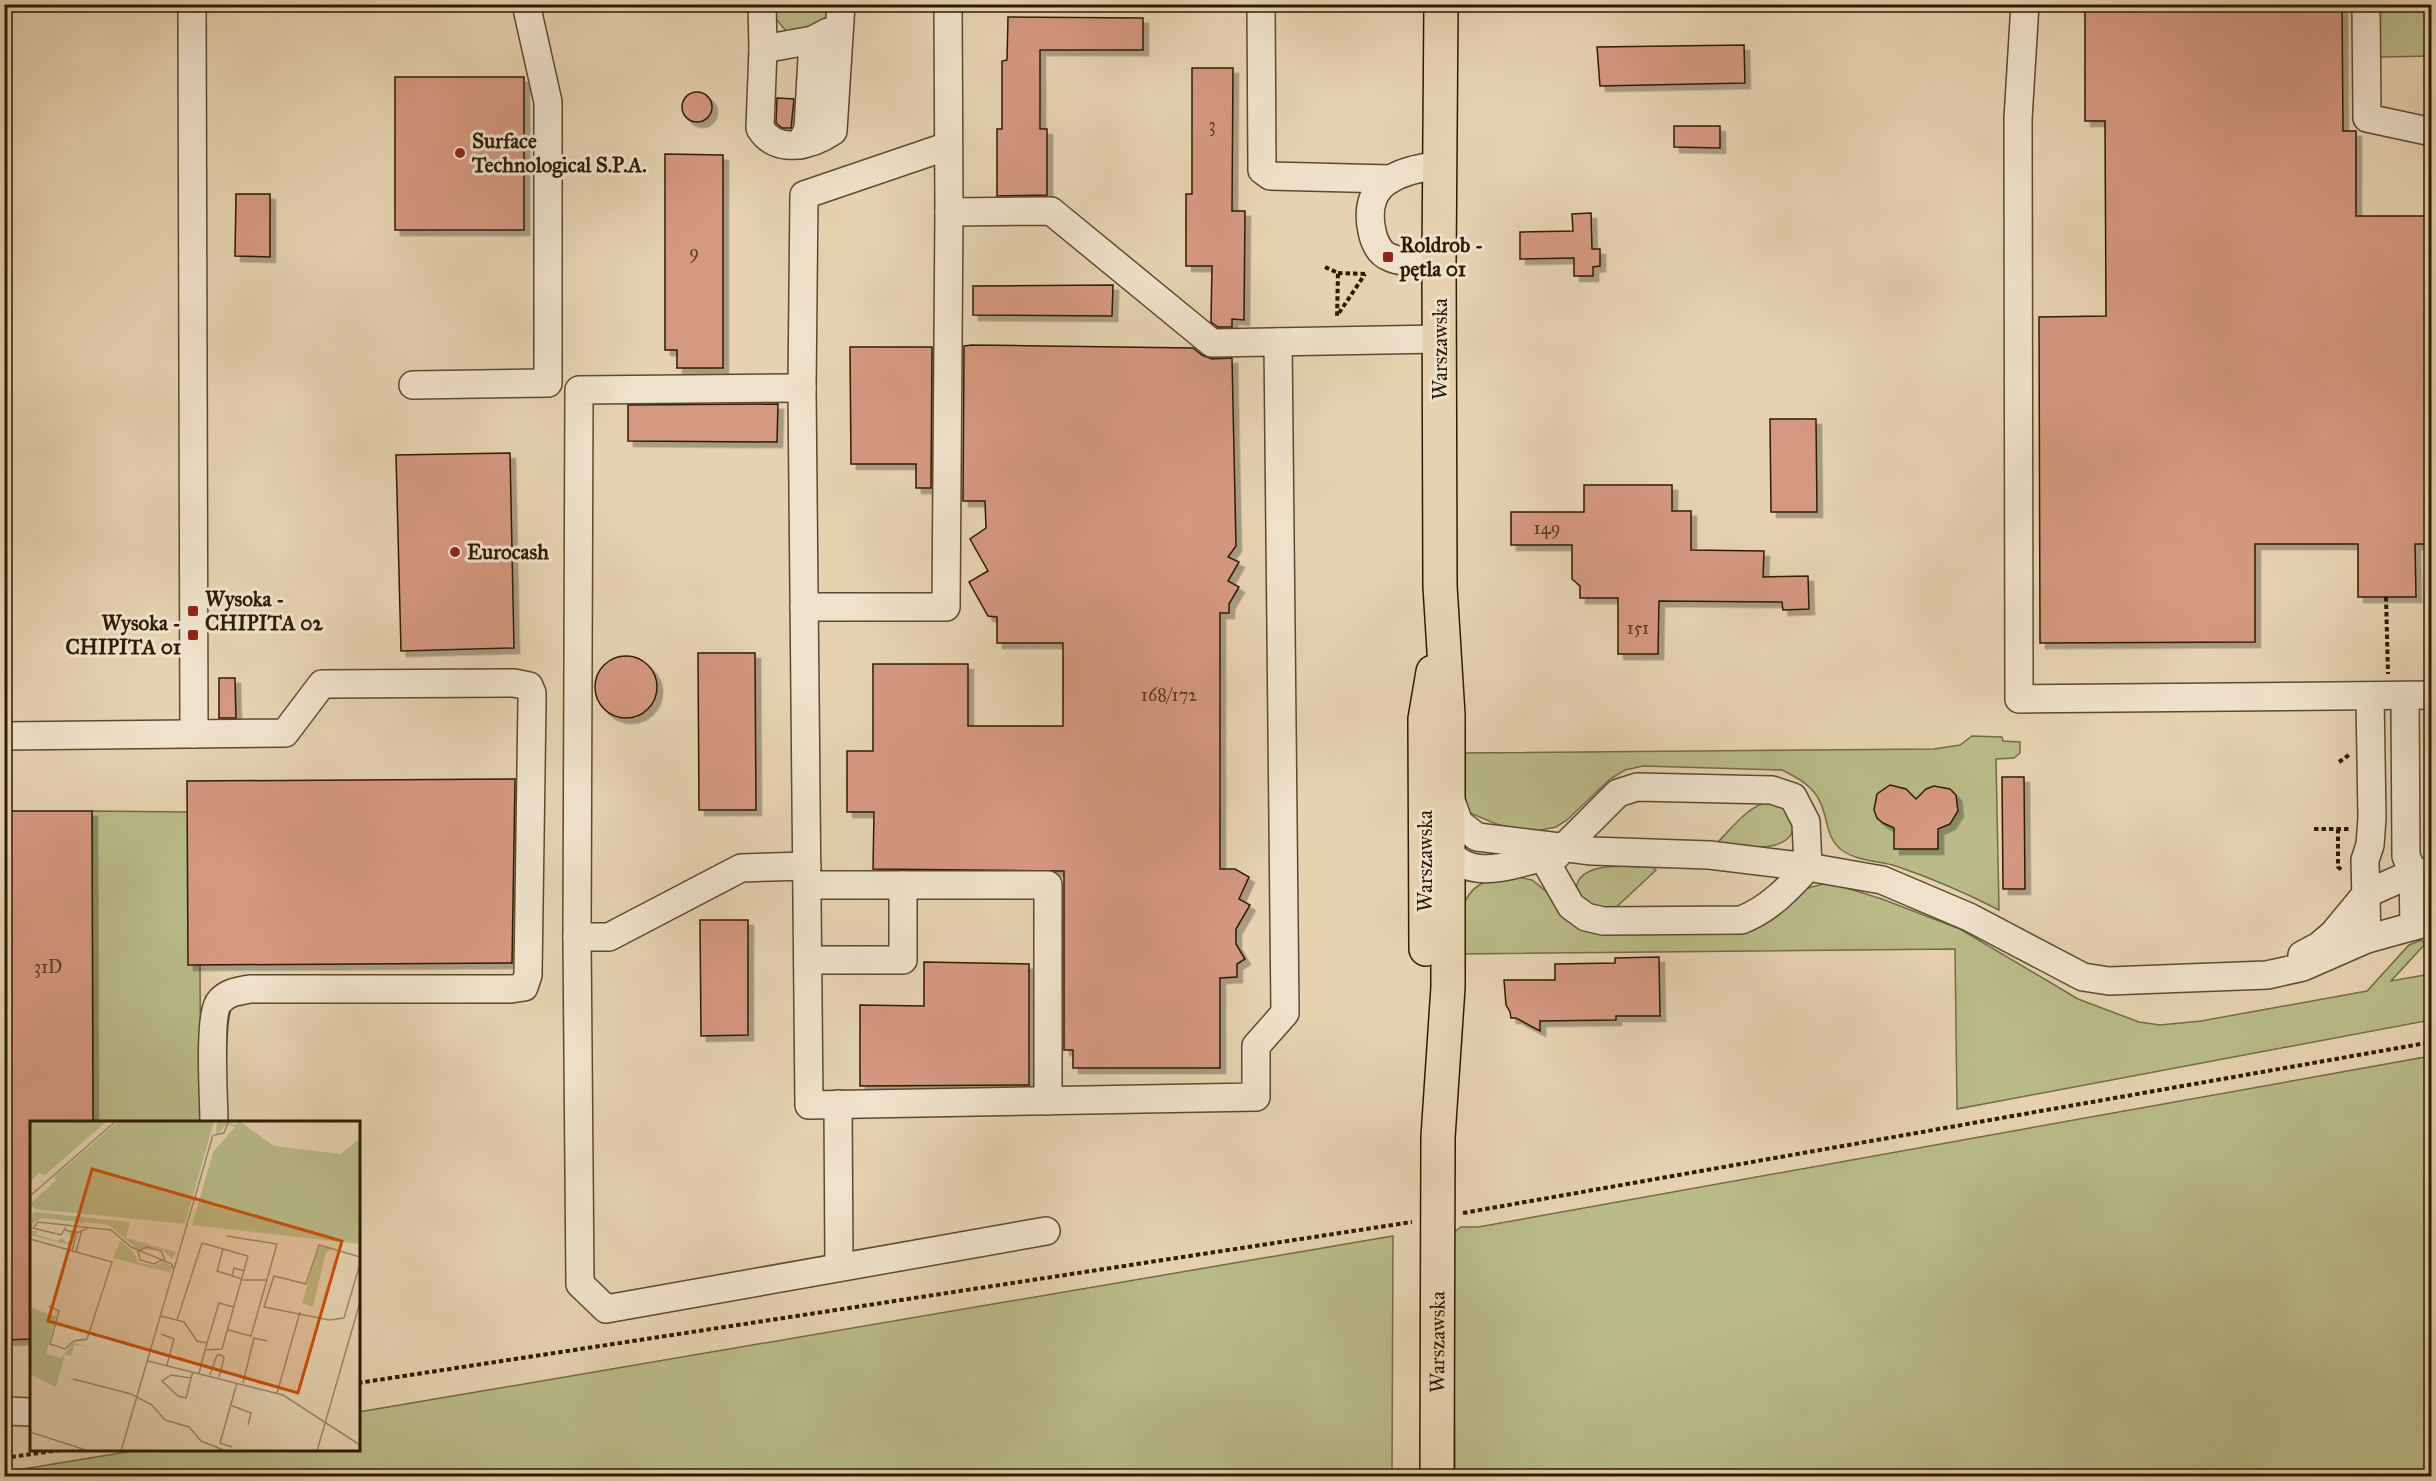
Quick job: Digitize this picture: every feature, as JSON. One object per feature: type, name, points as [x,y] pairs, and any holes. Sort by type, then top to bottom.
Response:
[{"type":"main road","name":"Warszawska","points":[[1437,1476],[1438,1137],[1448,987],[1436,898],[1436,799],[1449,715],[1440,586],[1441,4]]},
{"type":"main road","name":"Warszawska","points":[[1436,799],[1448,853],[1436,898]]},
{"type":"lane","points":[[192,4],[194,734]]},
{"type":"lane","points":[[413,385],[548,383],[548,102],[526,4]]},
{"type":"lane","points":[[762,4],[760,128],[765,137],[777,144],[800,146],[820,140],[833,131],[841,11]]},
{"type":"lane","points":[[804,607],[946,607],[950,212],[948,4]]},
{"type":"lane","points":[[1261,4],[1262,170],[1270,176],[1390,179]]},
{"type":"lane","points":[[1436,799],[1459,823],[1477,837],[1553,852],[1709,855],[1808,867],[1882,880],[1969,917],[2083,977],[2109,981],[2267,975],[2303,967],[2367,939],[2423,924],[2422,872],[2406,856],[2419,696],[2019,699],[2018,119],[2025,4]]},
{"type":"lane","points":[[2366,4],[2367,118],[2432,132]]},
{"type":"lane","points":[[763,49],[813,40],[828,32],[841,11]]},
{"type":"lane","points":[[800,146],[808,129],[813,40]]},
{"type":"lane","points":[[948,146],[804,195],[802,388],[809,1105],[1256,1098],[1256,1046],[1286,1013],[1278,342]]},
{"type":"lane","points":[[1439,165],[1414,170],[1390,179],[1377,190],[1372,201],[1372,238],[1378,250],[1388,257],[1403,260],[1439,261]]},
{"type":"lane","points":[[950,212],[1051,211],[1212,343],[1278,342],[1337,327],[1440,339]]},
{"type":"lane","points":[[802,388],[579,390],[577,937],[580,1284],[606,1309],[1046,1231]]},
{"type":"lane","points":[[4,736],[285,733],[322,684],[522,683],[529,686],[532,693],[528,975],[525,987],[511,989],[250,989],[233,992],[219,1001],[213,1019],[214,1121]]},
{"type":"lane","points":[[2267,975],[2319,946],[2332,934],[2360,876],[2372,828],[2363,696]]},
{"type":"lane","points":[[1477,837],[1461,842],[1448,853],[1461,865],[1499,868],[1553,852],[1617,794],[1637,787],[1772,790],[1792,797],[1806,822],[1808,867],[1793,884],[1758,914],[1742,920],[1604,921],[1586,917],[1571,906],[1553,852]]},
{"type":"lane","points":[[577,937],[609,937],[741,868],[903,885],[1048,885],[1048,1101]]},
{"type":"lane","points":[[1436,898],[1478,868]]},
{"type":"lane","points":[[2360,876],[2422,872]]},
{"type":"lane","points":[[2360,876],[2367,939]]},
{"type":"lane","points":[[808,960],[903,960],[903,885]]},
{"type":"lane","points":[[838,1104],[839,1267]]},
{"type":"lane","points":[[4,1411],[30,1412]]},
{"type":"path","points":[[1325,267],[1338,273],[1377,275]]},
{"type":"path","points":[[1337,327],[1338,273]]},
{"type":"path","points":[[1337,327],[1365,274]]},
{"type":"path","points":[[2338,829],[2338,867],[2360,876]]},
{"type":"path","points":[[360,1383],[1437,1218],[2432,1042]]},
{"type":"path","points":[[4,1458],[48,1451]]},
{"type":"green space","points":[[771,5],[832,5],[827,18],[816,26],[787,32],[771,13]]},
{"type":"green space","points":[[2379,5],[2431,5],[2431,56],[2380,57]]},
{"type":"green space","points":[[1972,736],[2002,737],[2003,741],[2020,742],[2020,753],[2014,758],[1996,759],[1999,910],[1896,866],[1855,857],[1843,851],[1833,840],[1815,793],[1802,781],[1782,770],[1643,766],[1625,770],[1610,779],[1567,820],[1556,827],[1535,831],[1499,825],[1470,813],[1463,804],[1460,753],[1934,749],[1960,745]]},
{"type":"green space","points":[[2431,754],[2431,861],[2425,855],[2425,768]]},
{"type":"green space","points":[[1772,801],[1786,811],[1793,824],[1790,836],[1784,841],[1761,847],[1717,843],[1749,812],[1763,803]]},
{"type":"green space","points":[[92,811],[187,812],[199,820],[201,1121],[93,1121]]},
{"type":"green space","points":[[1617,866],[1652,867],[1656,870],[1610,913],[1600,914],[1576,893],[1578,882],[1593,870]]},
{"type":"green space","points":[[1510,875],[1532,880],[1547,892],[1561,916],[1583,930],[1731,930],[1797,891],[1823,884],[1837,885],[1882,899],[1960,929],[2078,999],[2139,1022],[2160,1025],[2201,1021],[2367,991],[2409,945],[2421,940],[2425,944],[2391,981],[2431,974],[2431,1020],[1957,1109],[1955,949],[1459,954],[1461,916],[1466,899],[1479,885]]},
{"type":"green space","points":[[2431,1056],[2431,1476],[1455,1476],[1453,1233],[1461,1227],[1478,1227]]},
{"type":"green space","points":[[1393,1236],[1392,1476],[5,1476],[5,1472],[133,1451],[360,1451],[360,1412]]},
{"type":"building","points":[[2085,4],[2342,4],[2343,131],[2356,131],[2356,216],[2432,216],[2432,544],[2415,544],[2416,597],[2358,597],[2358,544],[2255,544],[2255,642],[2040,643],[2039,317],[2106,316],[2105,121],[2085,121]]},
{"type":"building","points":[[1008,17],[1143,18],[1143,50],[1040,50],[1040,129],[1047,129],[1047,195],[997,196],[997,129],[1002,129],[1002,61],[1007,60]]},
{"type":"building","points":[[1744,45],[1745,83],[1600,86],[1597,47]]},
{"type":"building","points":[[1192,68],[1233,68],[1232,211],[1245,211],[1244,320],[1232,319],[1232,327],[1218,327],[1211,322],[1212,266],[1186,266],[1186,194],[1192,194]]},
{"type":"building","name":"Surface Technological S.P.A.","points":[[395,77],[524,77],[524,230],[395,230]]},
{"type":"building","points":[[697,92],[703,93],[711,101],[711,113],[703,121],[697,122],[691,121],[683,113],[682,107],[683,101],[691,93]]},
{"type":"building","points":[[777,98],[794,99],[791,128],[782,128],[776,123]]},
{"type":"building","points":[[1674,126],[1720,126],[1720,148],[1674,147]]},
{"type":"building","points":[[665,154],[723,155],[723,368],[677,368],[677,350],[665,350]]},
{"type":"building","points":[[236,194],[270,194],[270,257],[235,256]]},
{"type":"building","points":[[1591,213],[1592,249],[1600,249],[1600,266],[1593,267],[1593,276],[1574,276],[1574,258],[1520,259],[1520,232],[1573,231],[1572,214]]},
{"type":"building","points":[[1113,285],[1112,316],[973,315],[973,286]]},
{"type":"building","points":[[964,346],[1193,348],[1212,359],[1232,358],[1236,546],[1228,557],[1239,562],[1228,581],[1239,587],[1229,604],[1229,613],[1220,613],[1220,869],[1235,869],[1249,877],[1239,899],[1250,905],[1236,929],[1236,944],[1245,959],[1237,964],[1237,977],[1220,978],[1220,1068],[1073,1068],[1073,1050],[1064,1050],[1064,871],[873,869],[874,812],[847,812],[847,751],[873,751],[873,664],[968,664],[968,726],[1063,726],[1063,643],[997,643],[997,617],[988,616],[969,582],[988,571],[970,539],[986,528],[985,501],[963,501]]},
{"type":"building","points":[[850,347],[932,347],[931,488],[916,488],[916,464],[851,464]]},
{"type":"building","points":[[778,404],[777,442],[628,441],[628,405]]},
{"type":"building","points":[[1770,419],[1816,419],[1817,512],[1771,512]]},
{"type":"building","name":"Eurocash","points":[[510,453],[514,648],[401,651],[396,455]]},
{"type":"building","points":[[1584,485],[1672,485],[1672,511],[1691,511],[1691,550],[1764,551],[1763,577],[1808,576],[1809,609],[1783,610],[1782,602],[1659,601],[1658,654],[1618,654],[1618,598],[1580,598],[1580,586],[1572,579],[1572,545],[1511,545],[1511,512],[1584,512]]},
{"type":"building","points":[[698,653],[755,653],[756,810],[699,810]]},
{"type":"building","points":[[620,656],[632,656],[648,665],[655,675],[657,687],[655,699],[648,709],[632,718],[620,718],[609,713],[600,704],[595,693],[595,681],[600,670],[609,661]]},
{"type":"building","points":[[219,678],[235,678],[236,718],[219,718]]},
{"type":"building","points":[[2002,777],[2024,777],[2025,889],[2003,889]]},
{"type":"building","points":[[515,779],[512,963],[188,965],[187,781]]},
{"type":"building","points":[[1890,785],[1906,789],[1916,799],[1926,789],[1934,786],[1950,789],[1956,795],[1958,811],[1950,824],[1938,829],[1938,849],[1894,849],[1894,828],[1877,818],[1874,810],[1877,794]]},
{"type":"building","points":[[4,811],[92,811],[93,1121],[30,1121],[30,1339],[4,1340]]},
{"type":"building","points":[[700,920],[748,920],[748,1035],[701,1036]]},
{"type":"building","points":[[1659,957],[1660,1016],[1616,1016],[1616,1020],[1540,1021],[1540,1031],[1516,1018],[1511,1018],[1506,1005],[1504,980],[1555,980],[1555,964],[1615,963],[1615,958]]},
{"type":"building","points":[[924,962],[1029,964],[1029,1085],[860,1086],[860,1005],[924,1006]]},
{"type":"place","name":"Surface Technological S.P.A.","points":[[460,153]]},
{"type":"place","name":"Roldrob - pętla 01","points":[[1388,257]]},
{"type":"place","name":"Eurocash","points":[[455,552]]},
{"type":"place","name":"Wysoka - CHIPITA 02","points":[[193,611]]},
{"type":"place","name":"Wysoka - CHIPITA 01","points":[[193,635]]}]
